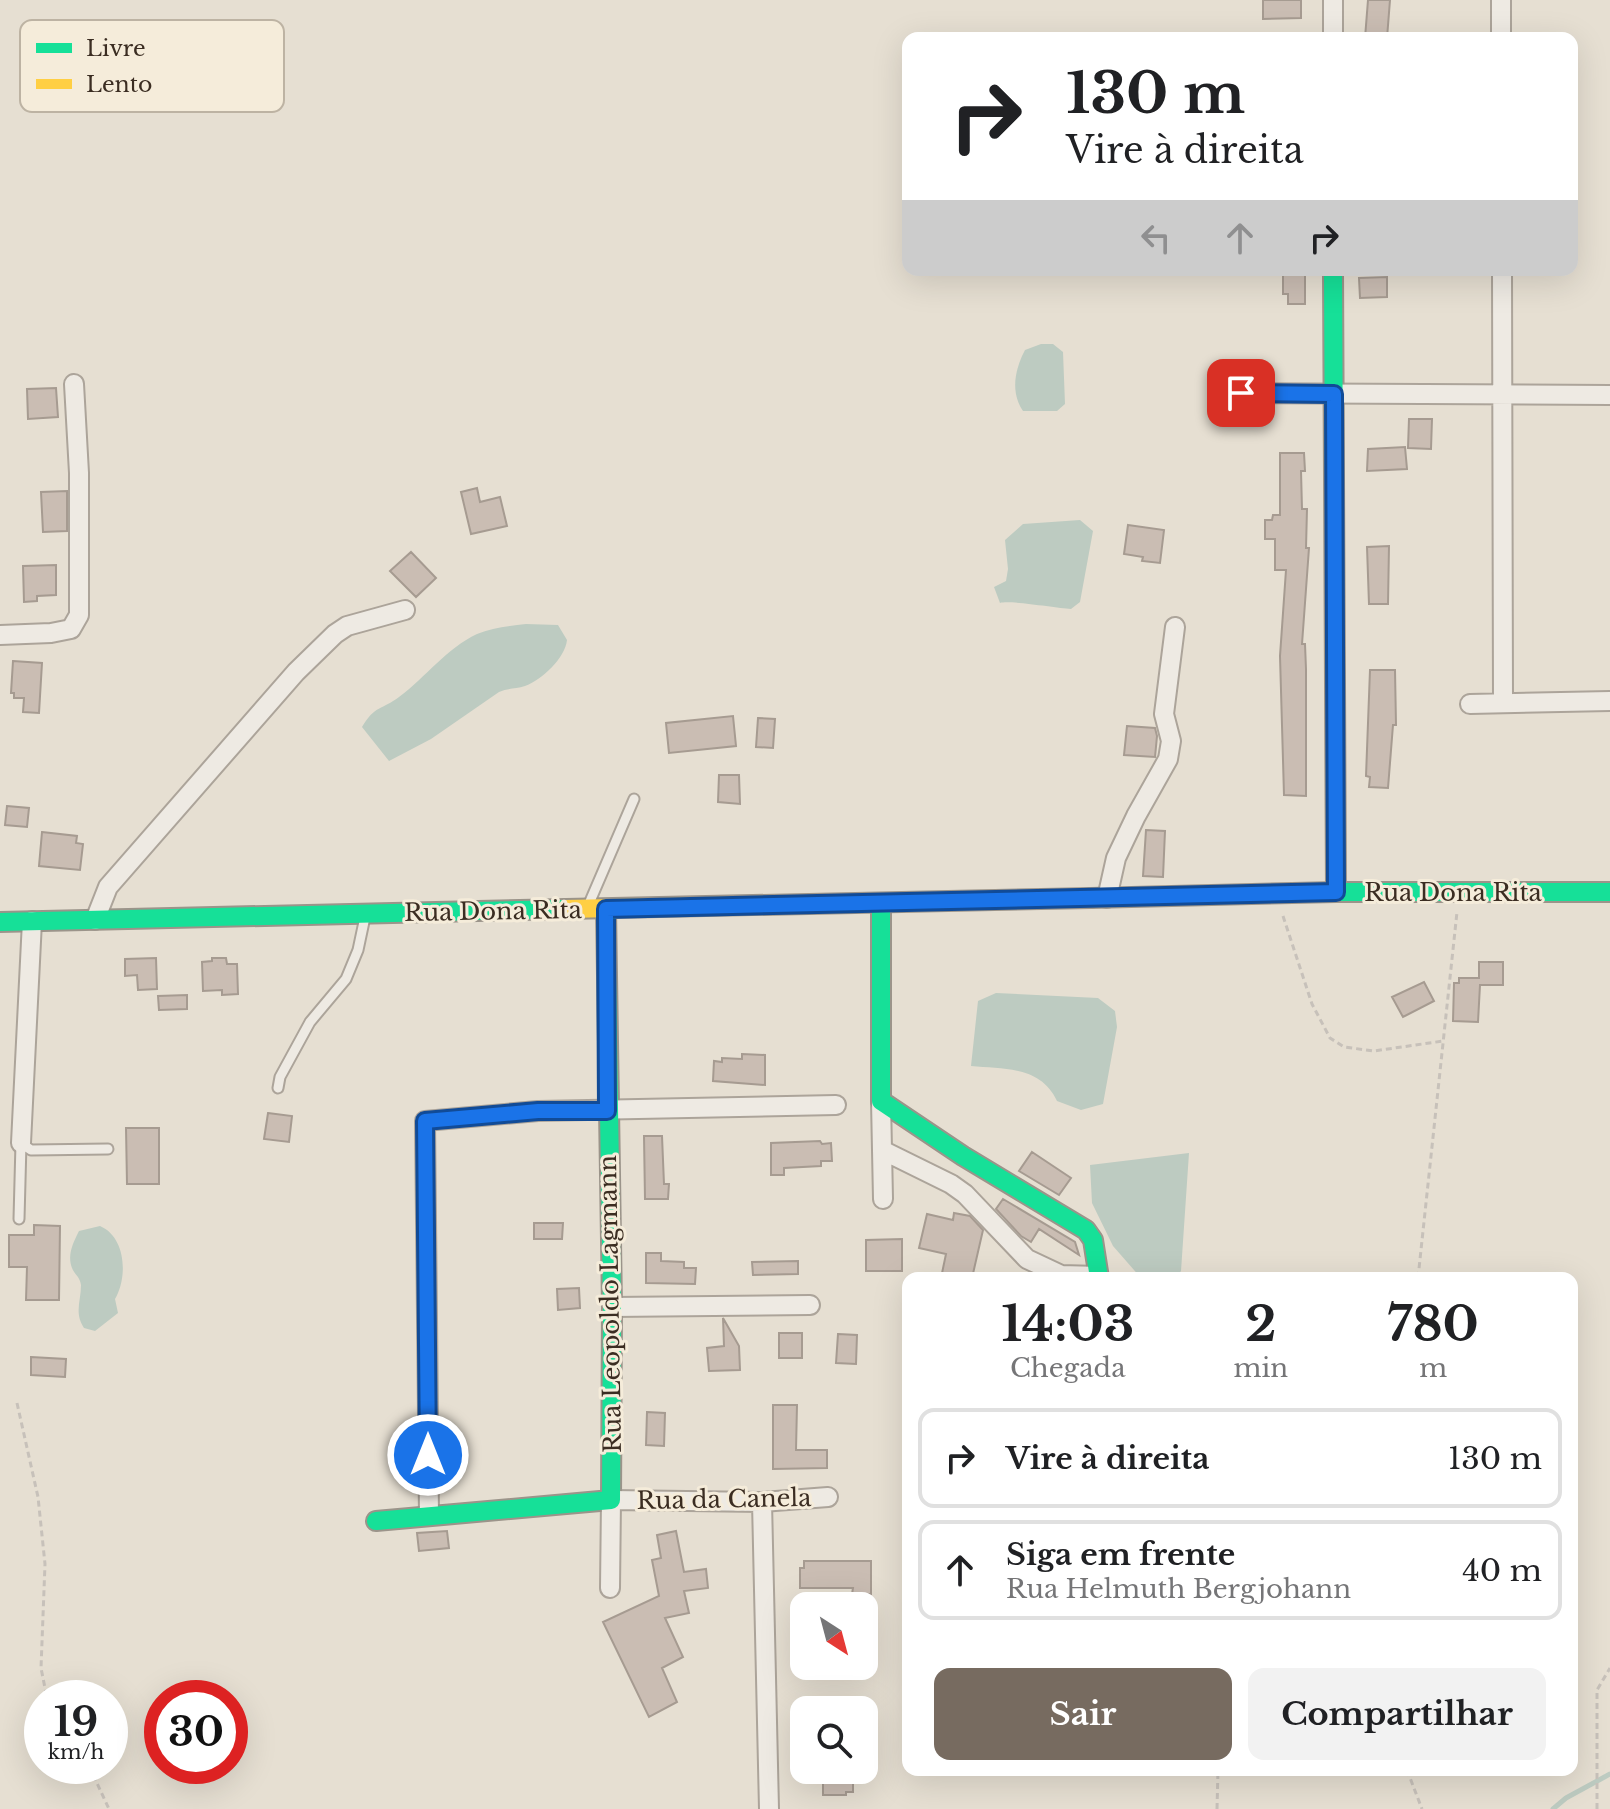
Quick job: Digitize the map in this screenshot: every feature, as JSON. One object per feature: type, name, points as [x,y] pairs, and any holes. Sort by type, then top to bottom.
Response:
[{"type":"street","points":[[1333,0],[1333,32]]},
{"type":"street","points":[[1501,0],[1501,32]]},
{"type":"street","points":[[1333,276],[1336,892]]},
{"type":"street","points":[[1502,276],[1503,703]]},
{"type":"street","points":[[0,635],[71,629],[79,615],[79,473],[74,384]]},
{"type":"street","points":[[1241,393],[1610,395]]},
{"type":"street","points":[[95,920],[108,887],[296,672],[347,626],[405,610]]},
{"type":"street","points":[[1107,898],[1116,858],[1168,759],[1171,741],[1164,714],[1175,627]]},
{"type":"street","points":[[1470,704],[1610,701]]},
{"type":"street","name":"Rua Dona Rita","points":[[0,922],[1336,892],[1610,892]]},
{"type":"street","points":[[881,903],[883,1199]]},
{"type":"street","name":"Rua Leopoldo Lagmann","points":[[606,909],[612,1307],[611,1500]]},
{"type":"street","points":[[21,1143],[32,921]]},
{"type":"street","points":[[881,1101],[963,1156],[1086,1230],[1093,1240],[1098,1272]]},
{"type":"street","points":[[429,1516],[425,1121],[538,1111],[836,1105]]},
{"type":"street","points":[[882,1150],[951,1184],[965,1194],[1027,1259],[1055,1272]]},
{"type":"street","points":[[612,1307],[810,1305]]},
{"type":"street","name":"Rua da Canela","points":[[610,1588],[611,1500],[762,1502],[828,1497]]},
{"type":"street","points":[[376,1521],[611,1500]]},
{"type":"street","points":[[762,1502],[769,1809]]},
{"type":"lane","points":[[586,909],[634,799]]},
{"type":"lane","points":[[278,1088],[280,1077],[310,1022],[346,979],[358,950],[366,914]]},
{"type":"lane","points":[[21,1143],[31,1150],[108,1149]]},
{"type":"lane","points":[[19,1219],[21,1143]]},
{"type":"path","points":[[1419,1272],[1460,892]]},
{"type":"path","points":[[1275,894],[1312,1004],[1330,1038],[1344,1047],[1374,1051],[1443,1041]]},
{"type":"path","points":[[17,1403],[38,1497],[45,1564],[41,1668],[43,1680]]},
{"type":"path","points":[[1597,1809],[1597,1690],[1610,1668]]},
{"type":"path","points":[[1217,1809],[1218,1776]]},
{"type":"path","points":[[1409,1776],[1422,1809]]},
{"type":"path","points":[[97,1784],[109,1809]]},
{"type":"shaded area","points":[[1041,344],[1053,344],[1063,352],[1065,404],[1057,411],[1023,411],[1015,388],[1019,365],[1025,350]]},
{"type":"shaded area","points":[[1080,520],[1093,531],[1080,602],[1071,609],[1000,603],[994,587],[1006,581],[1005,540],[1023,524]]},
{"type":"shaded area","points":[[526,624],[558,625],[567,640],[552,668],[532,683],[499,692],[431,739],[389,761],[362,727],[371,715],[399,697],[466,640],[489,630]]},
{"type":"shaded area","points":[[996,993],[1098,998],[1115,1011],[1117,1027],[1103,1104],[1081,1110],[1057,1101],[1041,1081],[1031,1075],[1008,1069],[971,1066],[978,1001]]},
{"type":"shaded area","points":[[1189,1153],[1180,1272],[1136,1272],[1113,1246],[1092,1203],[1090,1165]]},
{"type":"shaded area","points":[[100,1226],[109,1231],[120,1248],[123,1269],[115,1299],[118,1313],[95,1331],[84,1328],[81,1323],[81,1285],[72,1268],[70,1254],[79,1231]]},
{"type":"building","points":[[1263,0],[1301,0],[1301,18],[1263,19]]},
{"type":"building","points":[[1368,0],[1390,0],[1387,32],[1365,32]]},
{"type":"building","points":[[1283,276],[1305,276],[1305,304],[1288,304],[1288,294],[1283,294]]},
{"type":"building","points":[[1387,277],[1387,297],[1360,298],[1359,278]]},
{"type":"building","points":[[56,388],[58,417],[28,419],[27,389]]},
{"type":"building","points":[[1409,419],[1432,419],[1431,449],[1408,448]]},
{"type":"building","points":[[1405,447],[1407,469],[1367,471],[1368,449]]},
{"type":"building","points":[[1280,453],[1304,453],[1302,509],[1307,509],[1306,548],[1309,548],[1302,644],[1305,644],[1306,669],[1306,796],[1284,795],[1280,656],[1286,570],[1275,570],[1275,539],[1265,539],[1265,520],[1280,515]]},
{"type":"building","points":[[477,488],[480,502],[500,497],[507,526],[471,534],[461,492]]},
{"type":"building","points":[[67,491],[67,531],[43,532],[41,492]]},
{"type":"building","points":[[1128,525],[1164,530],[1160,563],[1142,561],[1143,557],[1124,554]]},
{"type":"building","points":[[1389,546],[1388,604],[1369,604],[1367,547]]},
{"type":"building","points":[[411,552],[436,578],[416,597],[390,571]]},
{"type":"building","points":[[56,565],[56,595],[37,596],[37,601],[24,602],[23,566]]},
{"type":"building","points":[[13,661],[42,663],[39,713],[23,712],[24,698],[14,698],[14,693],[11,693]]},
{"type":"building","points":[[1370,670],[1395,670],[1396,725],[1393,725],[1388,788],[1369,787],[1370,777],[1366,776]]},
{"type":"building","points":[[733,716],[736,746],[669,753],[666,723]]},
{"type":"building","points":[[758,718],[775,719],[773,748],[756,747]]},
{"type":"building","points":[[1127,726],[1155,728],[1155,757],[1124,755]]},
{"type":"building","points":[[719,775],[739,775],[740,804],[718,802]]},
{"type":"building","points":[[7,806],[29,808],[27,827],[5,825]]},
{"type":"building","points":[[1146,830],[1165,831],[1163,877],[1143,876]]},
{"type":"building","points":[[42,832],[77,836],[76,843],[83,844],[80,870],[39,866]]},
{"type":"building","points":[[156,958],[157,989],[138,990],[137,975],[125,976],[125,959]]},
{"type":"building","points":[[212,958],[226,958],[227,964],[237,964],[238,994],[222,995],[222,990],[203,991],[202,962],[212,961]]},
{"type":"building","points":[[1479,962],[1503,962],[1503,985],[1480,985],[1478,1022],[1453,1021],[1454,983],[1459,983],[1459,978],[1479,978]]},
{"type":"building","points":[[1424,982],[1434,1001],[1403,1017],[1392,997]]},
{"type":"building","points":[[187,995],[187,1009],[159,1010],[158,996]]},
{"type":"building","points":[[742,1054],[765,1055],[765,1085],[713,1081],[714,1061],[722,1062],[722,1058],[742,1059]]},
{"type":"building","points":[[268,1113],[292,1116],[289,1142],[264,1139]]},
{"type":"building","points":[[126,1128],[159,1128],[159,1184],[127,1184]]},
{"type":"building","points":[[644,1136],[662,1136],[664,1184],[669,1184],[668,1199],[645,1199]]},
{"type":"building","points":[[820,1141],[822,1144],[831,1143],[832,1161],[821,1161],[821,1166],[784,1168],[784,1175],[771,1175],[771,1143]]},
{"type":"building","points":[[1032,1152],[1071,1178],[1059,1195],[1019,1171]]},
{"type":"building","points":[[1003,1199],[1075,1242],[1079,1255],[1039,1229],[1031,1242],[1021,1236],[996,1209]]},
{"type":"building","points":[[954,1213],[970,1216],[983,1230],[973,1272],[942,1272],[946,1254],[919,1248],[927,1214],[953,1220]]},
{"type":"building","points":[[534,1223],[563,1223],[562,1239],[534,1239]]},
{"type":"building","points":[[34,1225],[60,1226],[59,1300],[26,1300],[27,1267],[9,1267],[9,1235],[34,1235]]},
{"type":"building","points":[[902,1239],[902,1271],[866,1271],[866,1240]]},
{"type":"building","points":[[646,1253],[661,1253],[661,1261],[684,1262],[684,1268],[696,1268],[695,1284],[646,1283]]},
{"type":"building","points":[[798,1261],[798,1274],[753,1275],[752,1262]]},
{"type":"building","points":[[579,1288],[580,1308],[558,1310],[557,1289]]},
{"type":"building","points":[[723,1318],[739,1346],[740,1370],[709,1371],[707,1348],[724,1346]]},
{"type":"building","points":[[779,1333],[802,1333],[802,1358],[779,1358]]},
{"type":"building","points":[[838,1334],[857,1335],[856,1364],[836,1363]]},
{"type":"building","points":[[31,1357],[66,1359],[65,1377],[31,1375]]},
{"type":"building","points":[[773,1405],[797,1405],[796,1450],[827,1450],[827,1468],[773,1469]]},
{"type":"building","points":[[647,1412],[665,1413],[664,1446],[646,1445]]},
{"type":"building","points":[[447,1531],[449,1548],[419,1551],[417,1533]]},
{"type":"building","points":[[676,1531],[684,1572],[706,1569],[708,1588],[684,1591],[689,1613],[665,1618],[683,1657],[662,1668],[677,1702],[649,1717],[603,1622],[659,1596],[652,1560],[661,1558],[657,1535]]},
{"type":"building","points":[[804,1561],[871,1561],[871,1592],[852,1592],[853,1588],[800,1588],[800,1568],[804,1568]]},
{"type":"building","points":[[823,1784],[853,1784],[853,1792],[846,1792],[846,1795],[823,1795]]},
{"type":"waterway","points":[[1553,1809],[1566,1798],[1610,1774]]},
{"type":"traffic: fast","points":[[1333,276],[1336,892]]},
{"type":"traffic: fast","points":[[1091,898],[1336,892],[1610,892]]},
{"type":"traffic: fast","points":[[881,903],[881,1101],[963,1156],[1086,1230],[1093,1240],[1098,1272]]},
{"type":"traffic: fast","points":[[0,922],[566,909]]},
{"type":"traffic: fast","points":[[376,1521],[611,1500],[612,1307],[606,909]]},
{"type":"traffic: slow","points":[[566,909],[1091,898]]},
{"type":"route","points":[[428,1455],[425,1121],[538,1111],[607,1111],[606,909],[1336,892],[1334,394],[1241,393]]}]
